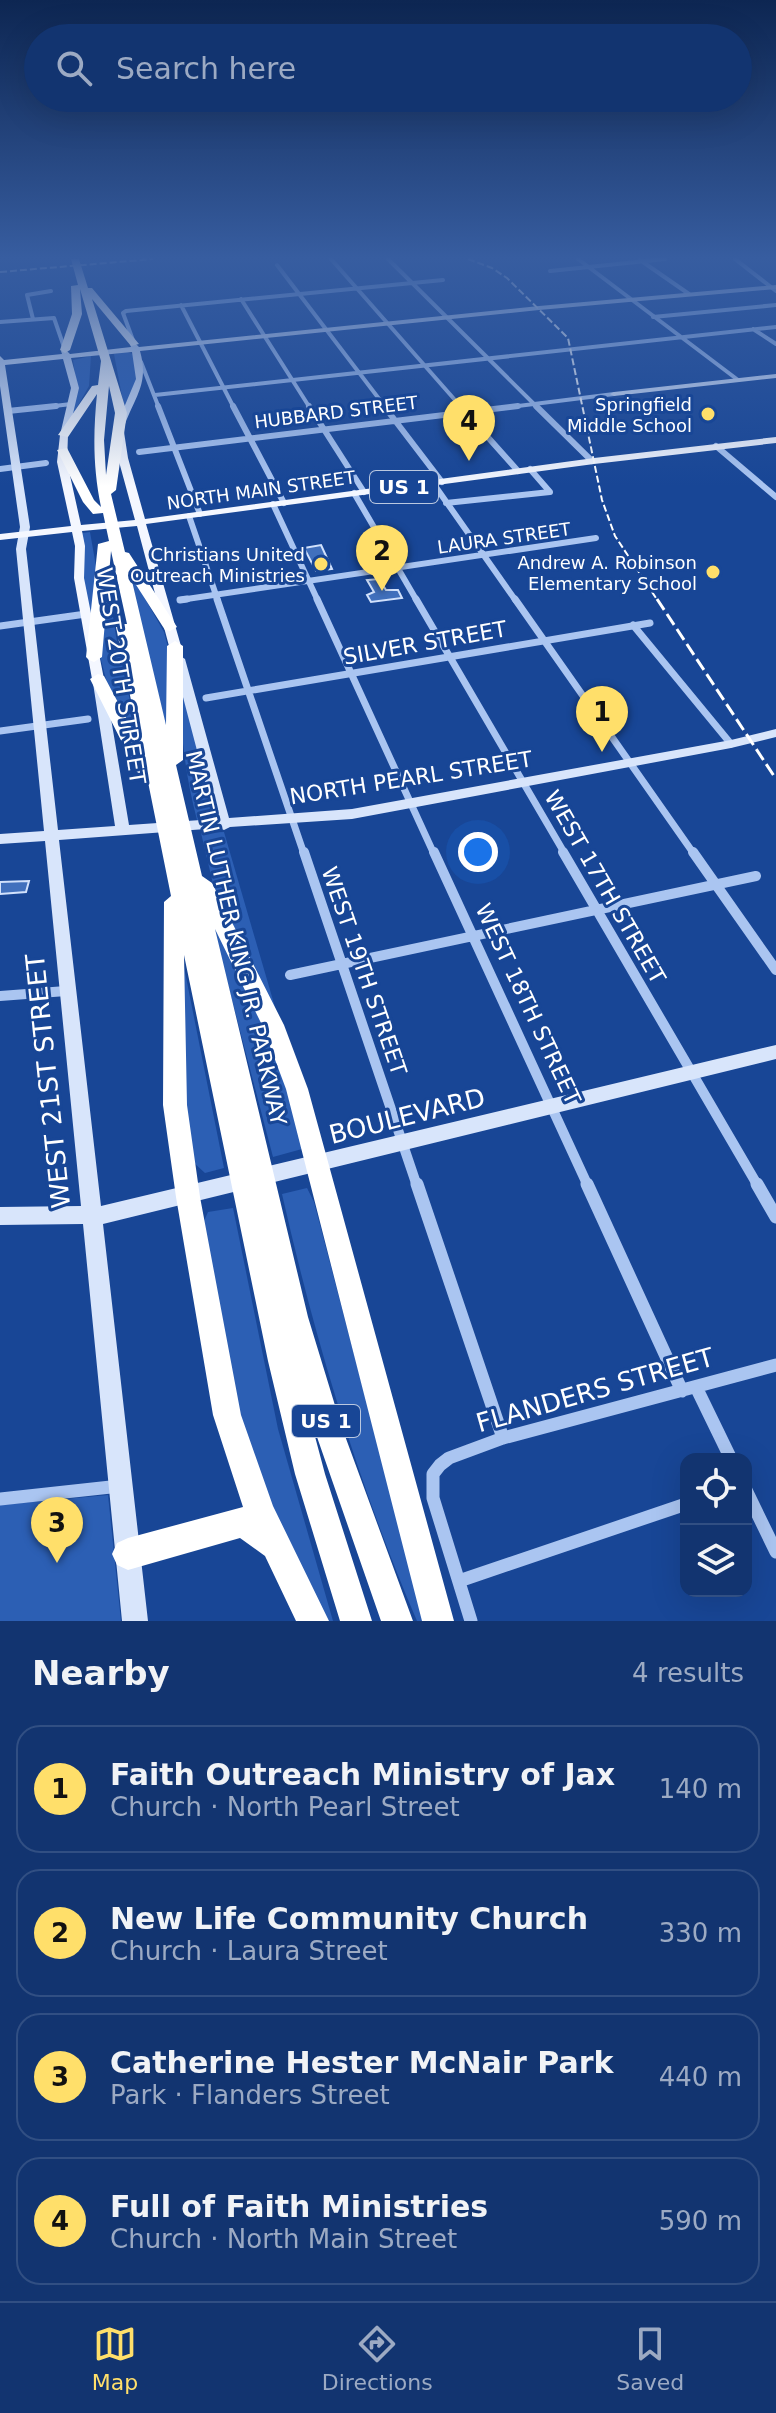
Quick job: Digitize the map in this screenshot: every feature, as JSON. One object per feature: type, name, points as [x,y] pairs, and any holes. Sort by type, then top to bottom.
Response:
[{"type":"highway","points":[[66,353],[71,335]]},
{"type":"highway","name":"MARTIN LUTHER KING JR. PARKWAY","points":[[95,335],[101,361],[98,449],[102,511]]},
{"type":"highway","points":[[125,335],[135,346]]},
{"type":"highway","name":"MARTIN LUTHER KING JR. PARKWAY","points":[[101,361],[88,449],[243,1135],[310,1474],[356,1621]]},
{"type":"highway","points":[[63,450],[89,502],[102,511],[121,424],[120,402],[101,361]]},
{"type":"highway","points":[[64,435],[96,388]]},
{"type":"highway","name":"MARTIN LUTHER KING JR. PARKWAY","points":[[108,541],[164,795]]},
{"type":"highway","points":[[108,541],[170,627]]},
{"type":"highway","points":[[94,657],[101,557],[108,541]]},
{"type":"highway","name":"US 1","points":[[164,795],[175,646]]},
{"type":"highway","points":[[98,679],[147,774],[164,795]]},
{"type":"highway","points":[[181,857],[273,1025],[297,1089],[438,1621]]},
{"type":"highway","points":[[181,857],[173,1057],[175,1105],[188,1197],[227,1415],[247,1480],[313,1621]]},
{"type":"highway","name":"MARTIN LUTHER KING JR. PARKWAY","points":[[261,1219],[322,1411],[397,1621]]},
{"type":"highway","points":[[128,1554],[238,1522],[246,1523],[276,1546]]},
{"type":"main road","points":[[121,424],[122,454],[143,521]]},
{"type":"main road","name":"WEST 20TH STREET","points":[[64,435],[62,462],[80,546],[79,578],[98,679]]},
{"type":"main road","name":"NORTH MAIN STREET","points":[[0,537],[194,515],[776,437]]},
{"type":"main road","name":"US 1","points":[[143,521],[175,646]]},
{"type":"street","points":[[60,335],[75,385],[64,435]]},
{"type":"street","points":[[121,424],[141,382],[141,362],[131,335]]},
{"type":"street","name":"WEST 18TH STREET","points":[[196,335],[250,439],[308,581],[551,1107],[689,1389],[727,1453]]},
{"type":"street","points":[[0,361],[278,335]]},
{"type":"street","points":[[330,335],[396,421],[437,482],[446,503],[776,970]]},
{"type":"street","points":[[397,335],[518,471]]},
{"type":"street","points":[[464,335],[592,461]]},
{"type":"street","points":[[678,335],[738,380]]},
{"type":"street","points":[[155,395],[702,335]]},
{"type":"street","name":"WEST 17TH STREET","points":[[264,336],[324,430],[449,657],[776,1217]]},
{"type":"street","name":"WEST 21ST STREET","points":[[0,361],[25,527],[29,623],[39,726],[135,1621]]},
{"type":"street","name":"WEST 19TH STREET","points":[[141,362],[174,448],[249,691],[503,1438]]},
{"type":"street","name":"HUBBARD STREET","points":[[139,452],[776,376]]},
{"type":"street","points":[[8,411],[71,404]]},
{"type":"street","points":[[716,446],[776,497]]},
{"type":"street","points":[[0,469],[46,463]]},
{"type":"street","points":[[446,503],[550,492],[530,469]]},
{"type":"street","name":"LAURA STREET","points":[[180,600],[596,538]]},
{"type":"street","points":[[0,626],[86,614]]},
{"type":"street","name":"SILVER STREET","points":[[206,698],[650,623]]},
{"type":"street","points":[[633,625],[731,744]]},
{"type":"street","points":[[175,646],[224,825]]},
{"type":"street","name":"WEST 20TH STREET","points":[[98,679],[123,831]]},
{"type":"street","points":[[0,731],[88,719]]},
{"type":"street","name":"NORTH PEARL STREET","points":[[0,839],[293,820],[411,804],[776,733]]},
{"type":"street","points":[[290,975],[756,876]]},
{"type":"street","points":[[0,996],[66,991]]},
{"type":"street","name":"BOULEVARD","points":[[0,1216],[92,1217],[188,1197],[776,1052]]},
{"type":"street","name":"FLANDERS STREET","points":[[459,1581],[433,1498],[433,1474],[449,1458],[503,1438],[776,1365]]},
{"type":"street","points":[[0,1499],[121,1486]]},
{"type":"street","points":[[752,1502],[776,1552]]},
{"type":"street","points":[[471,1621],[459,1581],[680,1506]]},
{"type":"shaded area","points":[[114,354],[133,354],[140,375],[124,407]]},
{"type":"shaded area","points":[[91,356],[89,386],[71,418],[77,388],[73,360]]},
{"type":"shaded area","points":[[90,532],[97,572],[91,636],[82,575],[82,533]]},
{"type":"shaded area","points":[[127,567],[164,632],[170,655],[167,730]]},
{"type":"shaded area","points":[[107,578],[140,747],[110,695],[99,652]]},
{"type":"shaded area","points":[[179,680],[215,814],[197,820],[184,751]]},
{"type":"shaded area","points":[[224,832],[277,1014],[214,888],[201,833]]},
{"type":"shaded area","points":[[208,908],[249,989],[287,1080],[302,1149],[273,1157]]},
{"type":"shaded area","points":[[180,947],[224,1168],[205,1173],[193,1162],[186,1128]]},
{"type":"shaded area","points":[[307,1188],[314,1202],[424,1621],[417,1621],[376,1517],[309,1303],[282,1194]]},
{"type":"shaded area","points":[[233,1208],[278,1429],[333,1621],[318,1621],[245,1461],[204,1221],[208,1212]]},
{"type":"shaded area","points":[[108,1495],[121,1621],[0,1621],[0,1505]]},
{"type":"building","points":[[321,545],[332,569],[316,571],[304,548]]},
{"type":"building","points":[[379,579],[386,590],[398,590],[402,598],[371,602],[367,595],[374,592],[367,580]]},
{"type":"building","points":[[29,881],[26,892],[0,894],[0,882]]},
{"type":"railway","points":[[565,335],[568,338],[602,500],[615,536],[658,601]]},
{"type":"railway","points":[[657,599],[776,779]]},
{"type":"place","name":"Springfield Middle School","points":[[708,414]]},
{"type":"place","name":"Full of Faith Ministries","points":[[469,461]]},
{"type":"place","name":"Christians United Outreach Ministries","points":[[321,564]]},
{"type":"place","name":"Andrew A. Robinson Elementary School","points":[[713,572]]},
{"type":"place","name":"New Life Community Church","points":[[382,591]]},
{"type":"place","name":"Faith Outreach Ministry of Jax","points":[[602,752]]},
{"type":"place","name":"Catherine Hester McNair Park","points":[[57,1563]]}]
